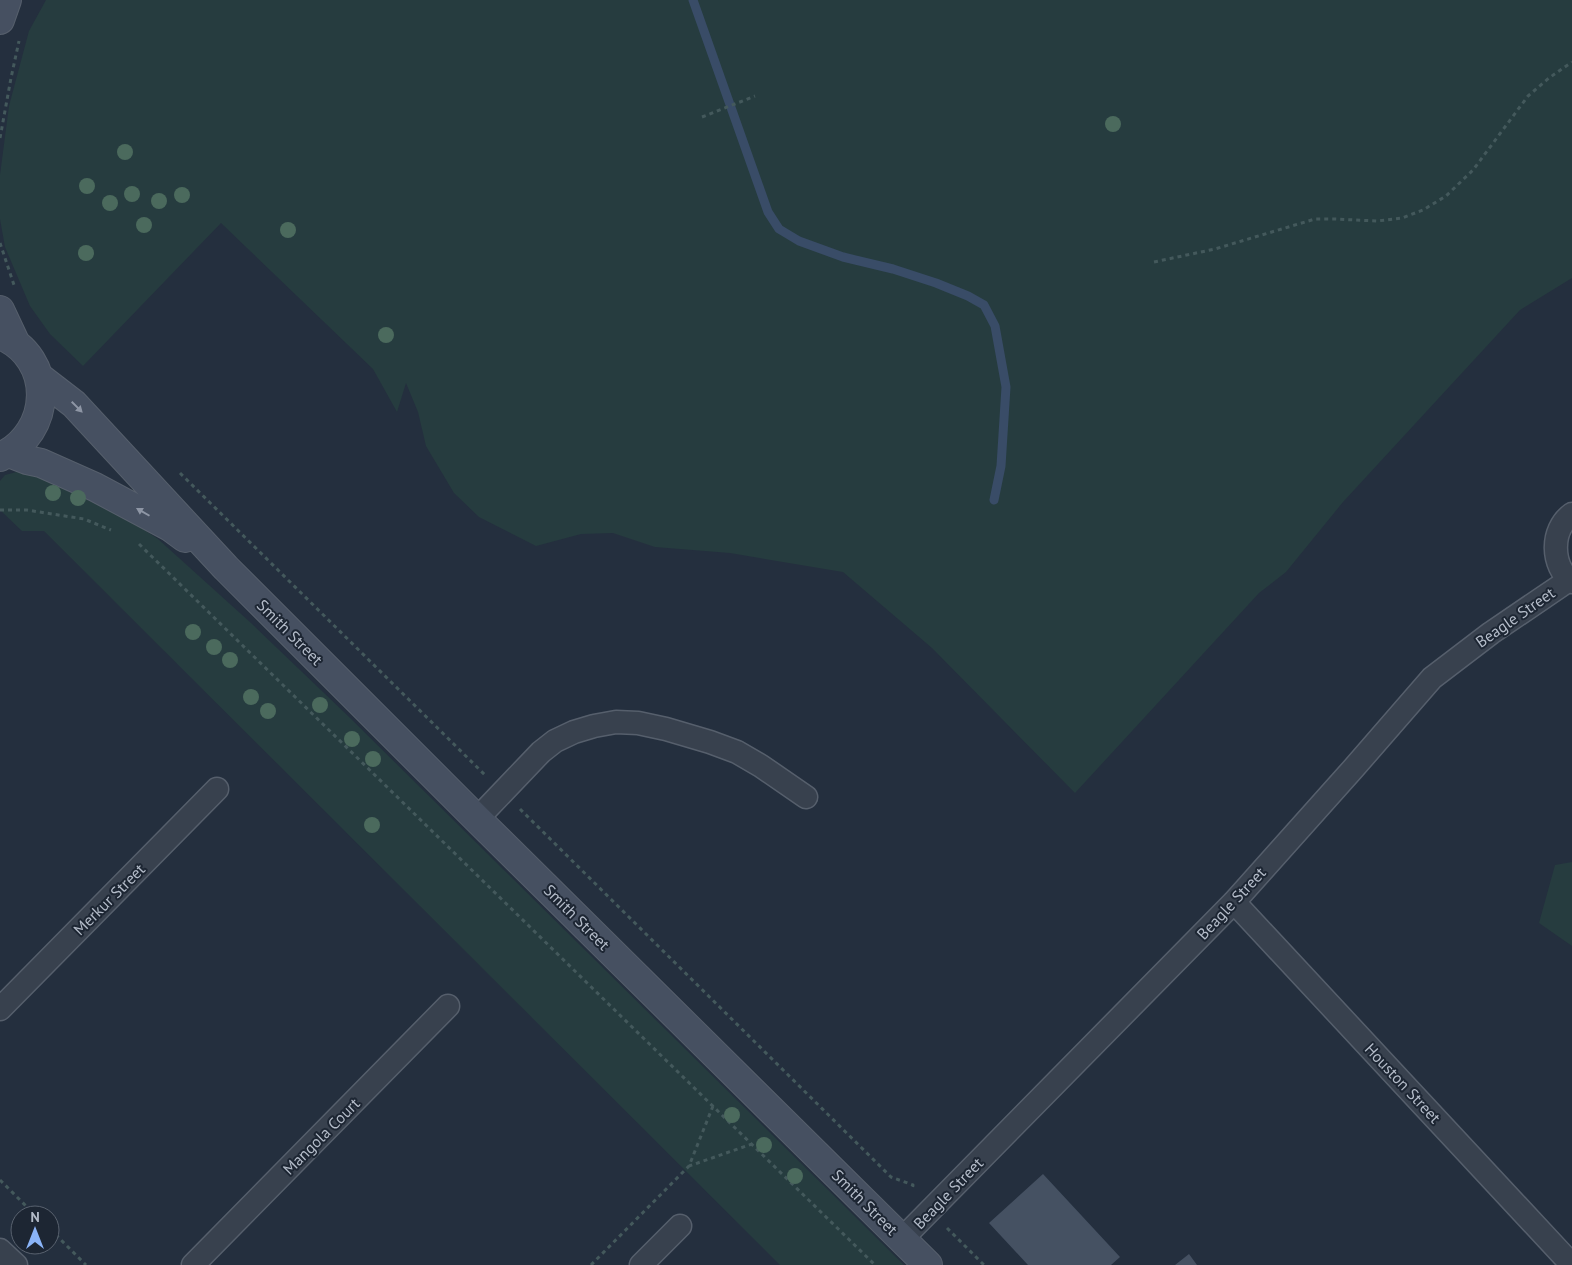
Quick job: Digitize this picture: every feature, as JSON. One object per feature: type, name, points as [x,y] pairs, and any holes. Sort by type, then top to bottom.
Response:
[{"type":"street","points":[[7,0],[11,27]]},
{"type":"street","points":[[5,455],[21,444],[35,424],[42,392],[39,377],[27,355],[8,340],[8,300]]},
{"type":"street","name":"Smith Street","points":[[39,377],[74,404],[226,568],[928,1265]]},
{"type":"street","name":"Smith Street","points":[[5,455],[42,463],[95,487],[170,528],[226,568]]},
{"type":"street","name":"Beagle Street","points":[[902,1239],[1234,902],[1432,678],[1491,632],[1571,581],[1561,569],[1556,556],[1556,541],[1560,528],[1572,514]]},
{"type":"street","points":[[477,819],[541,752],[555,741],[574,732],[616,722],[638,723],[666,729],[737,752],[806,797]]},
{"type":"street","name":"Merkur Street","points":[[0,1008],[217,789]]},
{"type":"street","name":"Houston Street","points":[[1234,902],[1572,1265]]},
{"type":"street","name":"Mangola Court","points":[[193,1265],[448,1006]]},
{"type":"street","points":[[641,1265],[680,1226]]},
{"type":"street","points":[[0,1250],[16,1265]]},
{"type":"path","points":[[0,138],[11,78],[11,27]]},
{"type":"path","points":[[1154,262],[1214,249],[1315,220],[1334,218],[1377,221],[1402,218],[1423,210],[1446,196],[1473,170],[1528,96],[1572,62]]},
{"type":"path","points":[[702,117],[755,96]]},
{"type":"path","points":[[0,243],[8,300]]},
{"type":"path","points":[[176,470],[488,778]]},
{"type":"path","points":[[0,510],[28,510],[84,519],[117,533]]},
{"type":"path","points":[[134,539],[875,1265]]},
{"type":"path","points":[[516,806],[891,1177],[913,1185],[912,1192]]},
{"type":"path","points":[[592,1265],[689,1166],[713,1106]]},
{"type":"path","points":[[689,1166],[752,1144]]},
{"type":"path","points":[[0,1180],[25,1205]]},
{"type":"path","points":[[942,1223],[984,1265]]},
{"type":"path","points":[[60,1240],[86,1265]]},
{"type":"green space","points":[[46,0],[1572,0],[1572,278],[1520,310],[1343,502],[1286,572],[1259,593],[1075,793],[932,648],[843,572],[730,553],[655,547],[613,533],[581,534],[536,546],[479,517],[454,493],[426,446],[418,412],[406,383],[397,412],[373,369],[221,223],[83,366],[50,334],[30,306],[5,247],[0,219],[0,175],[9,106],[29,31]]},
{"type":"green space","points":[[28,469],[78,486],[158,539],[251,623],[347,715],[904,1265],[780,1265],[44,531],[22,531],[0,510],[0,481],[5,475]]},
{"type":"green space","points":[[1572,862],[1572,946],[1539,923],[1555,865]]},
{"type":"building","points":[[1043,1174],[1120,1257],[1111,1265],[1028,1265],[989,1223]]},
{"type":"building","points":[[1189,1254],[1197,1265],[1175,1265]]},
{"type":"waterway","points":[[693,0],[768,212],[779,229],[799,241],[843,257],[893,269],[936,283],[968,296],[984,305],[995,326],[1006,387],[1001,466],[994,500]]}]
